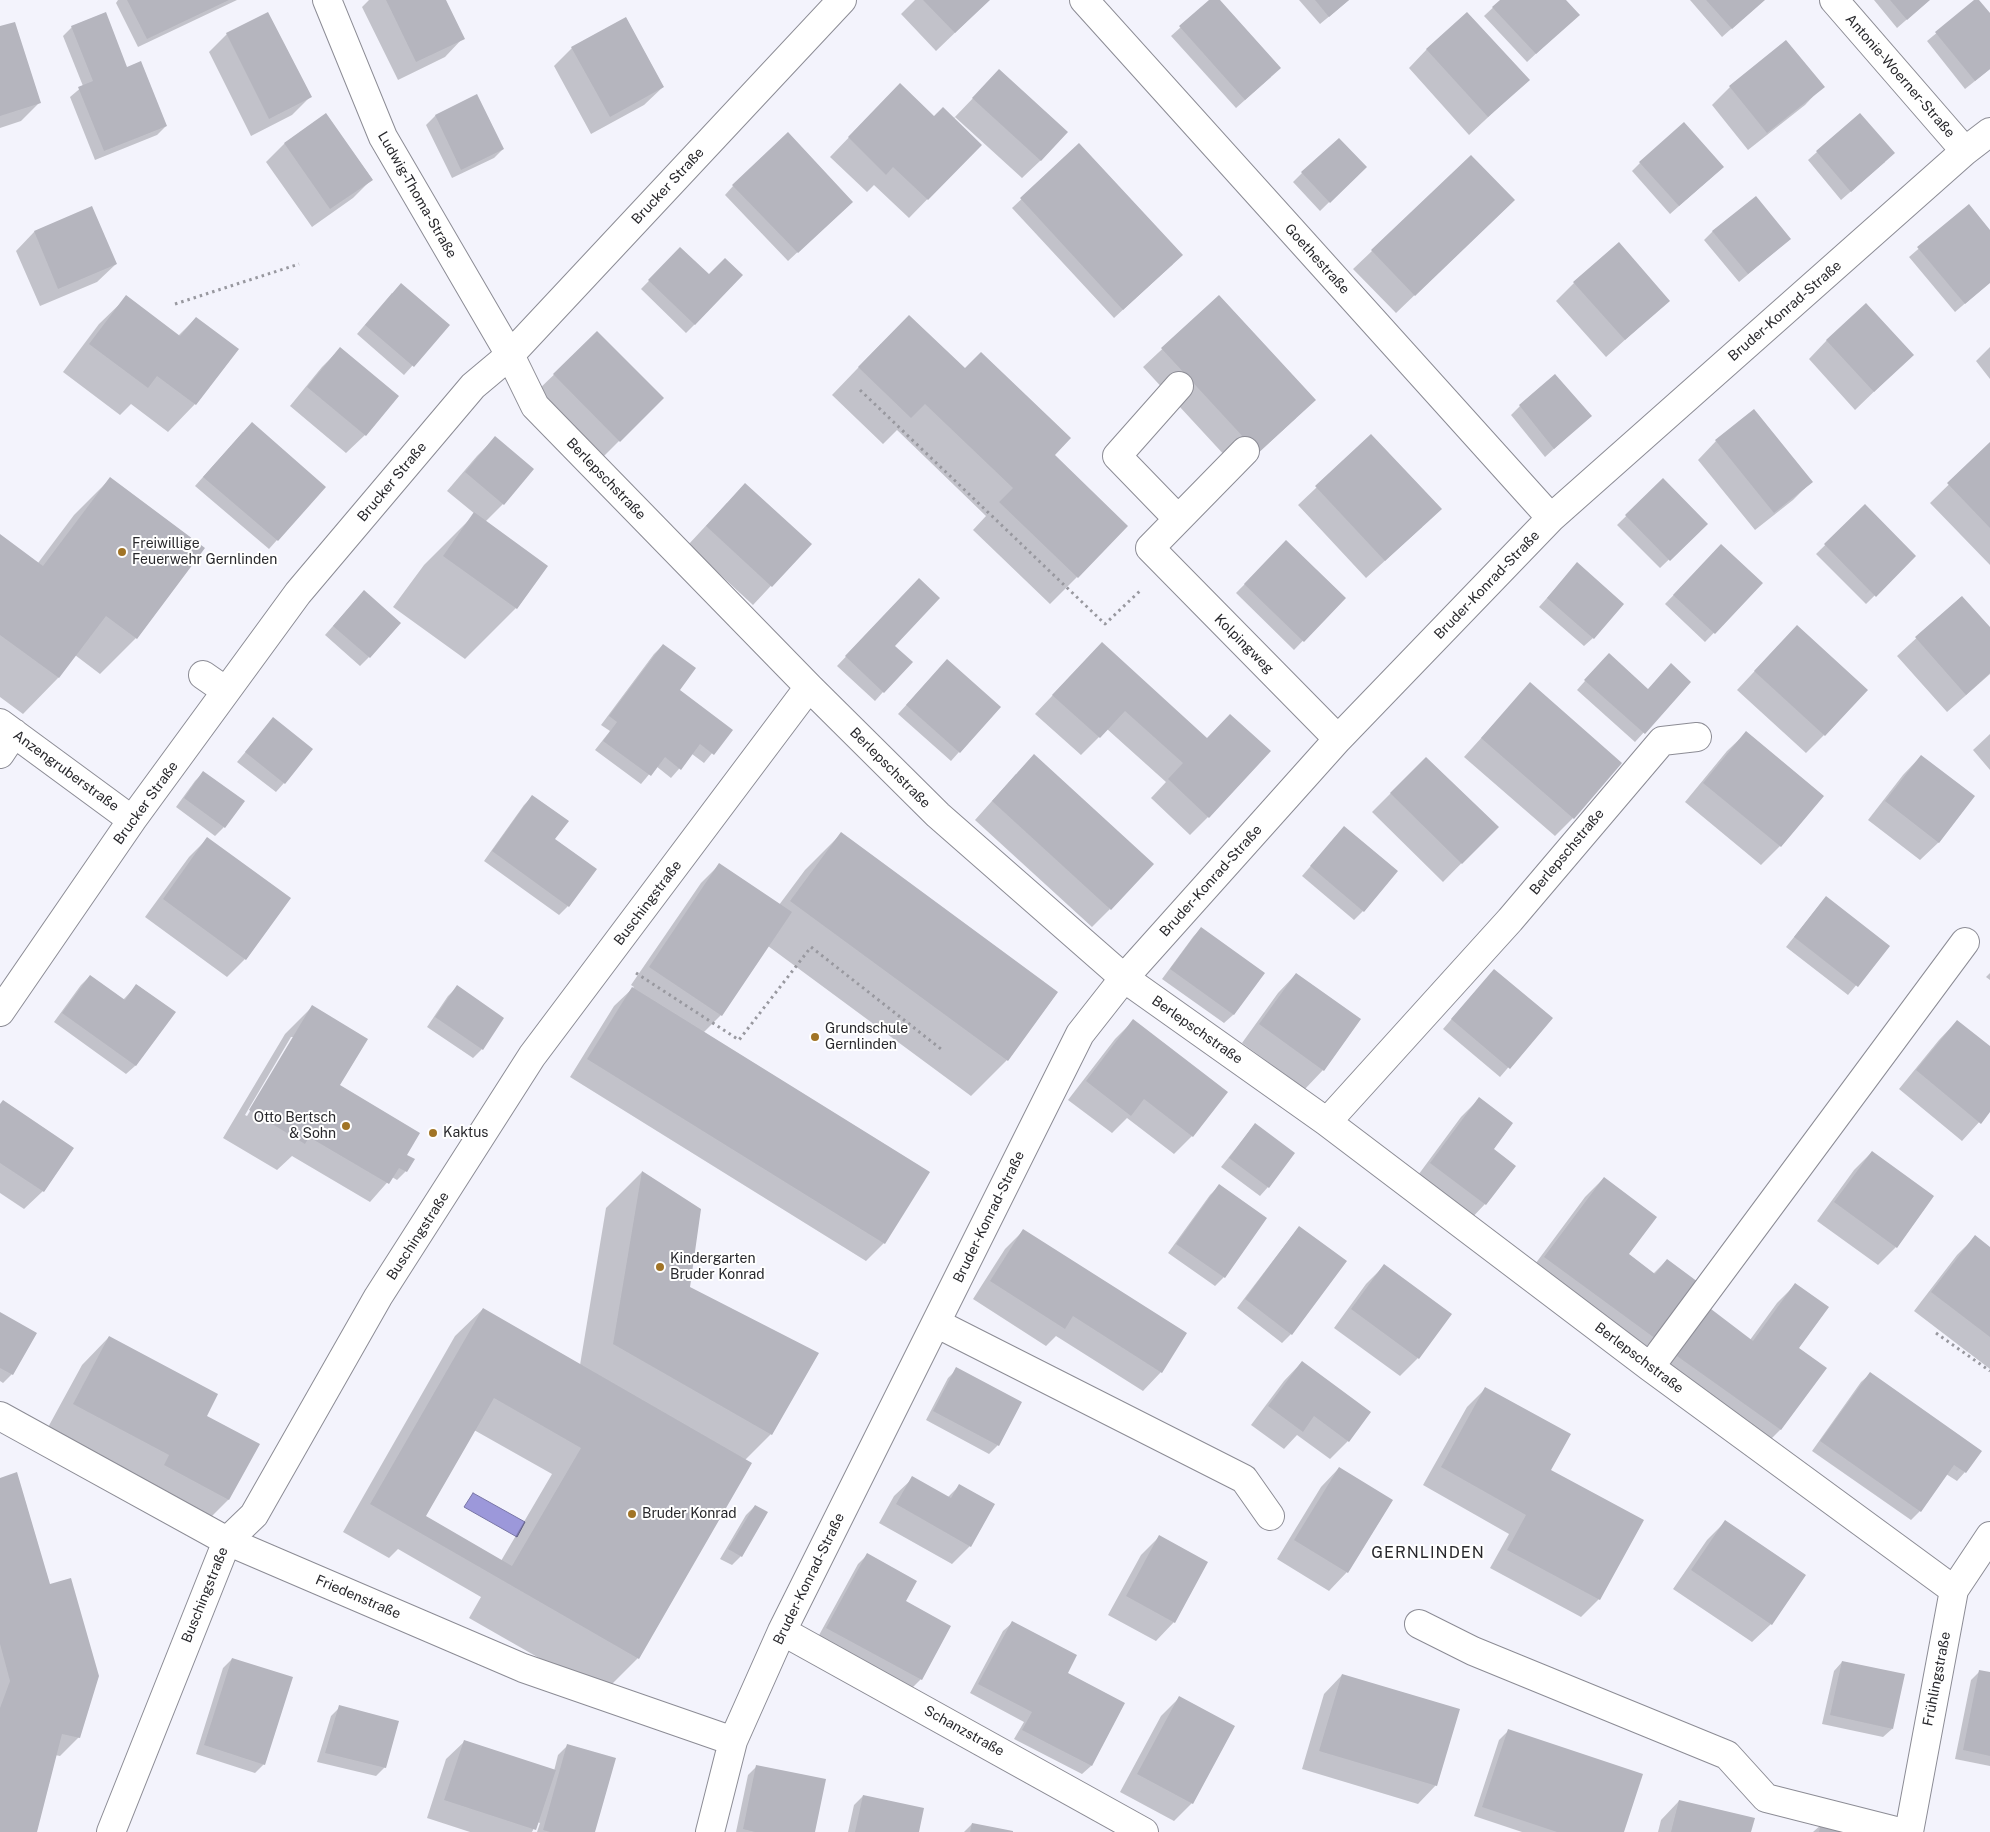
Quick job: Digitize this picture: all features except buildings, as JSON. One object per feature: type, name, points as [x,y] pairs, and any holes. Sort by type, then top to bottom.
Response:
[{"type":"street","name":"Ludwig-Thoma-Straße","points":[[327,0],[383,137],[510,355]]},
{"type":"street","name":"Brucker Straße","points":[[0,1012],[132,820],[298,593],[317,570],[473,386],[510,355],[842,0]]},
{"type":"street","name":"Goethestraße","points":[[1084,0],[1551,518]]},
{"type":"street","name":"Antonie-Woerner-Straße","points":[[1834,0],[1965,151]]},
{"type":"street","name":"Bruder-Konrad-Straße","points":[[710,1832],[734,1741],[782,1631],[1080,1034],[1124,978],[1338,740],[1551,518],[1965,151],[1990,132]]},
{"type":"street","name":"Berlepschstraße","points":[[510,355],[535,406],[809,687],[938,815],[1124,978],[1327,1122],[1650,1367],[1954,1590]]},
{"type":"street","points":[[1178,519],[1117,456],[1179,386]]},
{"type":"street","points":[[1158,557],[1178,519],[1245,451]]},
{"type":"street","name":"Kolpingweg","points":[[1158,557],[1338,740]]},
{"type":"street","points":[[204,675],[226,691]]},
{"type":"street","name":"Buschingstraße","points":[[111,1832],[227,1541],[254,1515],[378,1297],[532,1056],[809,687]]},
{"type":"street","name":"Anzengruberstraße","points":[[5,736],[132,820]]},
{"type":"street","name":"Berlepschstraße","points":[[1327,1122],[1510,920],[1662,740],[1697,737]]},
{"type":"street","points":[[1650,1367],[1965,942]]},
{"type":"street","points":[[936,1323],[1244,1479],[1270,1516]]},
{"type":"street","name":"Friedenstraße","points":[[0,1416],[227,1541],[523,1668],[734,1741]]},
{"type":"street","name":"Frühlingstraße","points":[[1908,1832],[1954,1590],[1990,1536]]},
{"type":"street","points":[[1419,1624],[1473,1651],[1727,1755],[1766,1798],[1900,1832]]},
{"type":"street","name":"Schanzstraße","points":[[782,1631],[1144,1832]]},
{"type":"path","points":[[175,304],[299,264]]},
{"type":"path","points":[[860,390],[1105,624],[1158,557]]},
{"type":"path","points":[[608,956],[739,1040],[811,947],[941,1048]]},
{"type":"path","points":[[1936,1333],[1990,1371]]},
{"type":"shaded area","points":[[473,1493],[525,1522],[517,1537],[464,1507]]},
{"type":"place","name":"Freiwillige Feuerwehr Gernlinden","points":[[122,552]]},
{"type":"place","name":"Grundschule Gernlinden","points":[[815,1037]]},
{"type":"place","name":"Otto Bertsch & Sohn","points":[[346,1126]]},
{"type":"place","name":"Kaktus","points":[[433,1133]]},
{"type":"place","name":"Kindergarten Bruder Konrad","points":[[660,1267]]},
{"type":"place","name":"Bruder Konrad","points":[[632,1514]]},
{"type":"district","name":"GERNLINDEN","points":[[1428,1553]]}]
